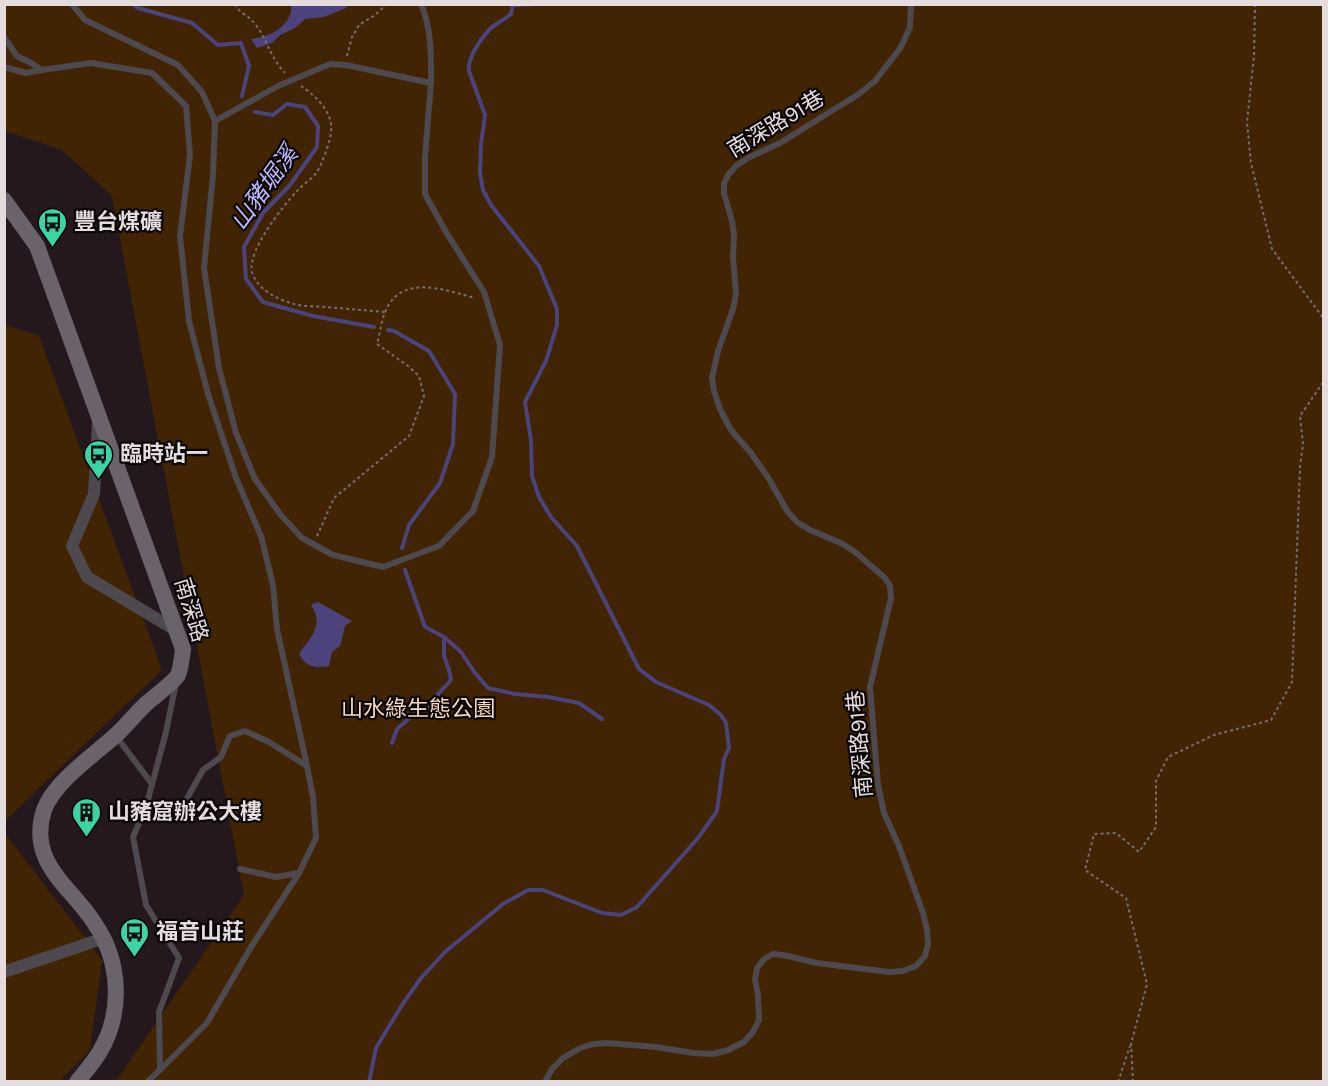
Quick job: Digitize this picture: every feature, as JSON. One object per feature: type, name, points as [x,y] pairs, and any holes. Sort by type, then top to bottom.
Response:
[{"type":"main road","name":"南深路","points":[[4,200],[37,246],[183,649],[177,676],[60,786],[44,810],[40,837],[42,850],[49,866],[95,923],[104,938],[116,982],[112,1020],[100,1052],[77,1082]]},
{"type":"street","points":[[99,414],[94,494],[72,546],[87,578],[177,632]]},
{"type":"street","points":[[4,972],[104,938]]},
{"type":"lane","points":[[72,4],[85,20],[178,65],[202,92],[215,121],[213,175],[204,268],[219,368],[236,433],[255,479],[280,514],[302,538],[333,555],[383,567],[439,546],[473,511],[492,457],[500,345],[484,292],[425,194],[425,157],[431,83],[428,23],[421,4]]},
{"type":"lane","name":"南深路91巷","points":[[545,1082],[552,1069],[563,1058],[580,1048],[593,1044],[656,1047],[713,1054],[744,1042],[753,1032],[759,1020],[755,980],[757,968],[764,959],[773,954],[817,963],[889,972],[903,971],[916,966],[925,956],[928,944],[923,913],[885,813],[878,785],[870,687],[891,598],[890,586],[885,578],[855,552],[841,543],[810,530],[797,522],[787,511],[769,479],[731,430],[714,392],[712,378],[718,351],[734,309],[736,294],[734,234],[724,194],[724,184],[728,175],[737,165],[780,143],[860,94],[875,81],[901,47],[909,27],[911,4]]},
{"type":"lane","points":[[4,37],[17,57],[42,70]]},
{"type":"lane","points":[[4,67],[26,73],[91,63],[152,74],[186,106],[190,155],[180,236],[189,321],[208,394],[236,478],[261,536],[273,585],[278,629],[313,797],[316,838],[298,873],[251,947],[207,1023],[147,1082]]},
{"type":"lane","points":[[215,121],[278,86],[330,64],[346,65],[431,83]]},
{"type":"lane","points":[[160,1070],[159,1012],[179,958],[146,905],[133,837],[146,807],[166,732],[177,676]]},
{"type":"lane","points":[[146,807],[161,808],[185,802],[203,770],[221,757],[230,736],[245,730],[307,766]]},
{"type":"lane","points":[[115,736],[152,784]]},
{"type":"lane","points":[[240,869],[276,877],[298,873]]},
{"type":"path","points":[[235,4],[238,11],[256,24],[279,67],[292,81],[310,92],[325,109],[331,125],[328,147],[316,174],[298,190],[262,237],[252,260],[252,273],[260,286],[278,298],[296,305],[385,312]]},
{"type":"path","points":[[346,65],[352,37],[359,25],[387,4]]},
{"type":"path","points":[[1255,4],[1254,56],[1247,122],[1251,163],[1272,249],[1323,319]]},
{"type":"path","points":[[314,544],[334,498],[409,436],[424,396],[419,376],[377,344],[385,312],[394,297],[407,289],[423,287],[438,288],[487,301]]},
{"type":"path","points":[[1118,1082],[1147,984],[1126,898],[1085,870],[1094,834],[1116,833],[1139,852],[1156,827],[1156,781],[1168,757],[1214,735],[1271,720],[1292,682],[1300,467],[1303,444],[1300,416],[1323,381]]},
{"type":"path","points":[[1131,1044],[1132,1082]]},
{"type":"green space","name":"山水綠生態公園","points":[[4,5],[1323,5],[1323,1081],[116,1081],[244,895],[112,196],[62,150],[5,131]]},
{"type":"green space","points":[[5,325],[39,336],[162,670],[5,821]]},
{"type":"green space","points":[[4,832],[102,960],[90,1050],[60,1081],[5,1081]]},
{"type":"shaded area","points":[[291,5],[348,5],[324,17],[305,19],[272,43],[257,48],[251,39],[263,37],[280,28],[290,15]]},
{"type":"shaded area","points":[[318,602],[352,621],[345,626],[340,646],[332,652],[329,666],[319,667],[311,666],[299,654],[314,631],[317,619],[311,605]]},
{"type":"waterway","name":"山豬堀溪","points":[[133,4],[138,8],[192,23],[218,45],[241,43],[249,66],[242,96]]},
{"type":"waterway","points":[[369,1082],[376,1048],[421,978],[445,952],[503,904],[528,890],[543,890],[602,913],[621,915],[637,907],[698,838],[717,811],[724,759],[729,748],[726,723],[721,715],[709,705],[656,682],[639,669],[577,546],[551,517],[539,497],[532,476],[531,440],[525,402],[546,361],[557,325],[557,309],[539,266],[491,205],[483,190],[480,173],[485,115],[469,71],[470,60],[480,42],[491,28],[511,14],[513,4]]},
{"type":"waterway","points":[[513,5],[535,4]]},
{"type":"waterway","name":"山豬堀溪","points":[[255,112],[273,115],[287,104],[305,107],[318,126],[317,147],[290,185],[263,213],[244,247],[246,279],[263,302],[313,316],[374,327]]},
{"type":"waterway","name":"山豬堀溪","points":[[388,330],[394,331],[429,351],[455,394],[453,444],[440,483],[409,525],[402,548]]},
{"type":"waterway","name":"山豬堀溪","points":[[405,570],[425,627],[444,637],[461,652],[488,688],[579,703],[602,719]]},
{"type":"waterway","points":[[392,743],[397,729],[420,709],[438,706],[438,694],[451,680],[444,656],[444,638]]},
{"type":"place","name":"豐台煤礦","points":[[53,248]]},
{"type":"place","name":"臨時站一","points":[[99,480]]},
{"type":"place","name":"山豬窟辦公大樓","points":[[87,838]]},
{"type":"place","name":"福音山莊","points":[[135,958]]}]
